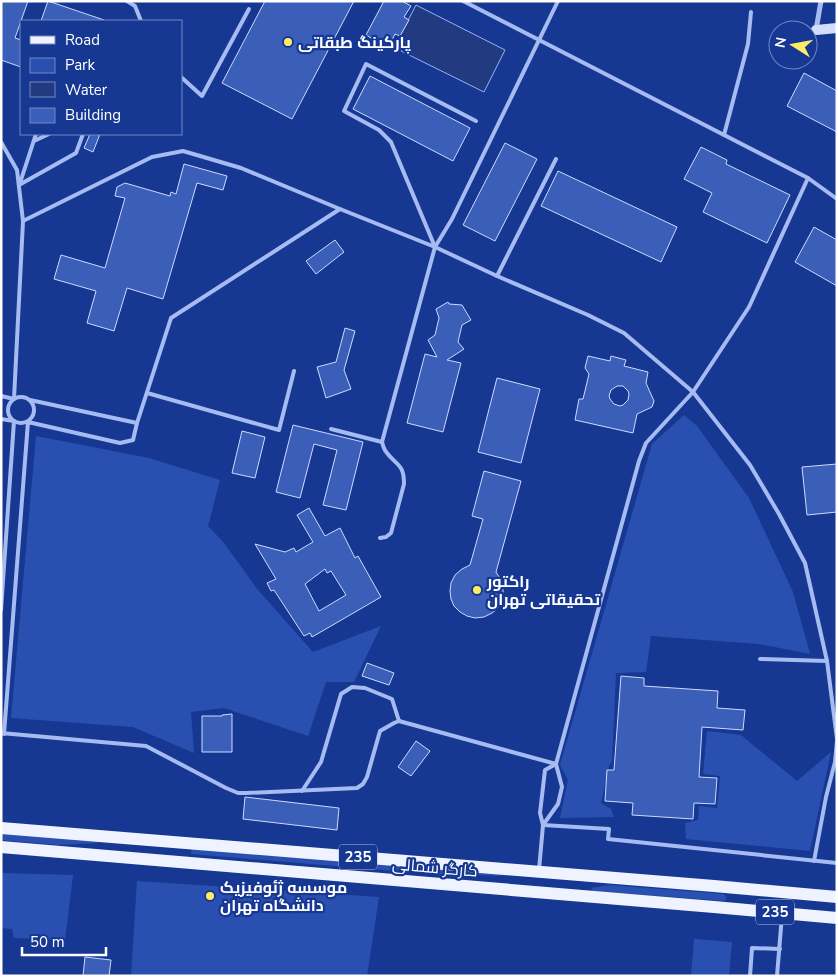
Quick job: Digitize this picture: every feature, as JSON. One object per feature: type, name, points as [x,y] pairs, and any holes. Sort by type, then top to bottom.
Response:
[{"type":"main road","name":"کارگر شمالی","points":[[1,828],[837,897]]},
{"type":"main road","points":[[122,857],[123,837]]},
{"type":"main road","name":"کارگر شمالی","points":[[1,846],[837,918]]},
{"type":"street","points":[[818,20],[821,1]]},
{"type":"street","points":[[818,30],[837,28]]},
{"type":"lane","points":[[127,1],[135,6],[141,20]]},
{"type":"lane","points":[[463,1],[808,178],[837,199]]},
{"type":"lane","points":[[380,538],[386,537],[394,528],[404,484],[404,475],[401,468],[385,452],[382,442],[435,247],[452,219],[558,1]]},
{"type":"lane","points":[[182,79],[202,96],[249,9]]},
{"type":"lane","points":[[724,135],[748,44],[751,12]]},
{"type":"lane","points":[[435,247],[390,142],[379,130],[344,111],[366,64],[476,121]]},
{"type":"lane","points":[[19,185],[36,135]]},
{"type":"lane","points":[[34,141],[47,135]]},
{"type":"lane","points":[[19,185],[76,154],[83,135]]},
{"type":"lane","points":[[1,142],[17,170],[23,221],[14,399],[8,410],[14,422],[1,610]]},
{"type":"lane","points":[[23,221],[152,157],[183,151],[241,168],[435,247],[624,333],[693,392],[750,465],[780,514],[805,562],[827,661],[837,740],[835,762],[826,797],[814,861]]},
{"type":"lane","points":[[497,276],[556,159]]},
{"type":"lane","points":[[544,825],[558,804],[562,787],[556,764],[639,461],[646,443],[693,392],[749,306],[808,178]]},
{"type":"lane","points":[[1,419],[21,423],[28,422],[120,443],[133,440],[171,318],[340,209]]},
{"type":"lane","points":[[147,393],[279,430],[294,371]]},
{"type":"lane","points":[[1,396],[14,399],[22,397],[137,423]]},
{"type":"lane","points":[[30,400],[33,404],[34,412],[28,422],[3,734],[146,746],[238,793],[357,788],[363,784],[367,777],[380,732],[399,721],[556,764]]},
{"type":"lane","points":[[331,429],[382,442]]},
{"type":"lane","points":[[3,582],[16,583]]},
{"type":"lane","points":[[760,659],[827,661]]},
{"type":"lane","points":[[302,791],[321,762],[341,694],[352,687],[365,688],[392,699],[399,721]]},
{"type":"lane","points":[[835,762],[837,770]]},
{"type":"lane","points":[[539,871],[544,825],[540,813],[545,770],[556,764]]},
{"type":"lane","points":[[544,825],[609,829],[608,839],[837,863]]},
{"type":"lane","points":[[777,976],[782,913]]},
{"type":"lane","points":[[750,976],[752,948],[780,949]]},
{"type":"green space","points":[[684,415],[697,426],[749,498],[793,592],[810,654],[759,644],[651,636],[646,672],[616,673],[612,761],[609,766],[601,803],[611,809],[614,817],[560,818],[568,780],[560,765],[652,444]]},
{"type":"green space","points":[[36,436],[149,458],[220,480],[208,526],[224,543],[258,590],[313,652],[381,626],[354,682],[326,682],[308,736],[224,708],[191,712],[194,753],[133,727],[11,718]]},
{"type":"green space","points":[[707,731],[741,735],[797,781],[831,752],[810,851],[686,839],[685,823],[698,820],[699,806],[717,808],[720,776],[703,774]]},
{"type":"green space","points":[[1,832],[98,840],[98,843],[58,845],[1,840]]},
{"type":"green space","points":[[192,846],[506,874],[499,876],[454,876],[191,854]]},
{"type":"green space","points":[[1,873],[73,875],[65,940],[14,938],[12,929],[1,928]]},
{"type":"green space","points":[[137,881],[379,897],[367,976],[131,976]]},
{"type":"green space","points":[[610,885],[724,894],[727,898],[724,901],[593,891],[591,888]]},
{"type":"green space","points":[[694,939],[732,942],[729,976],[691,976]]},
{"type":"water","points":[[416,5],[505,50],[484,92],[401,51],[406,42],[400,39],[400,36]]},
{"type":"building","points":[[1,1],[28,1],[15,38],[20,40],[20,67],[1,60]]},
{"type":"building","points":[[48,1],[104,20],[41,20]]},
{"type":"building","name":"پارکینگ طبقاتی","points":[[265,1],[354,1],[292,119],[222,83]]},
{"type":"building","points":[[384,1],[402,1],[411,6],[404,17],[409,20],[400,36],[395,34],[388,48],[366,35]]},
{"type":"building","points":[[804,73],[837,91],[837,132],[787,106]]},
{"type":"building","points":[[370,76],[470,128],[453,161],[353,109]]},
{"type":"building","points":[[90,135],[100,135],[93,152],[84,148]]},
{"type":"building","points":[[505,143],[537,159],[495,241],[463,225]]},
{"type":"building","points":[[701,147],[727,160],[726,164],[790,195],[767,243],[703,212],[712,193],[684,179]]},
{"type":"building","points":[[184,164],[227,176],[223,190],[197,183],[163,299],[127,288],[114,331],[87,323],[96,291],[54,279],[61,255],[105,268],[125,198],[115,196],[117,187],[125,183],[170,196],[171,192],[176,194]]},
{"type":"building","points":[[558,171],[677,227],[661,262],[541,206]]},
{"type":"building","points":[[814,227],[837,240],[837,286],[795,262]]},
{"type":"building","points":[[335,240],[344,252],[316,274],[306,261]]},
{"type":"building","points":[[448,302],[449,304],[462,305],[471,320],[462,325],[458,342],[464,349],[447,360],[461,363],[443,432],[407,423],[425,354],[437,357],[428,340],[435,335],[439,318],[436,309]]},
{"type":"building","points":[[345,328],[355,331],[344,370],[351,389],[326,398],[317,367],[336,362]]},
{"type":"building","points":[[588,356],[610,361],[611,356],[626,360],[624,366],[648,372],[646,383],[654,401],[652,407],[637,414],[633,433],[575,420],[579,399],[583,399],[589,374],[585,368]],"holes":[[[617,386],[623,386],[629,394],[628,400],[620,406],[614,404],[609,396],[611,390]]]},
{"type":"building","points":[[497,378],[540,389],[521,463],[478,452]]},
{"type":"building","points":[[293,425],[363,442],[346,510],[323,505],[337,450],[314,444],[300,498],[276,492]]},
{"type":"building","points":[[242,431],[265,437],[255,478],[232,473]]},
{"type":"building","points":[[837,464],[837,512],[807,515],[802,467]]},
{"type":"building","points":[[484,471],[521,481],[496,572],[501,580],[503,598],[499,607],[492,613],[484,617],[475,618],[460,612],[454,606],[450,591],[455,575],[470,565],[483,519],[472,516]]},
{"type":"building","points":[[309,508],[325,536],[340,528],[355,558],[358,556],[381,597],[312,637],[310,633],[304,636],[274,590],[271,591],[267,583],[276,579],[255,544],[285,552],[294,548],[296,552],[313,542],[297,515]],"holes":[[[325,569],[327,573],[331,571],[346,595],[319,611],[305,584]]]},
{"type":"building","points":[[367,663],[394,673],[389,685],[362,676]]},
{"type":"building","points":[[621,676],[644,678],[644,686],[718,691],[717,708],[745,710],[743,730],[702,727],[699,777],[717,778],[715,804],[694,803],[693,819],[632,815],[633,803],[605,801],[607,770],[614,770]]},
{"type":"building","points":[[232,714],[232,752],[202,752],[202,716]]},
{"type":"building","points":[[416,741],[430,751],[411,776],[398,767]]},
{"type":"building","points":[[245,797],[339,808],[337,830],[243,819]]},
{"type":"building","points":[[85,957],[111,960],[109,976],[83,976]]},
{"type":"place","name":"پارکینگ طبقاتی","points":[[288,42]]},
{"type":"place","name":"راکتور تحقیقاتی تهران","points":[[477,590]]},
{"type":"place","name":"موسسه ژئوفیزیک دانشگاه تهران","points":[[210,896]]}]
